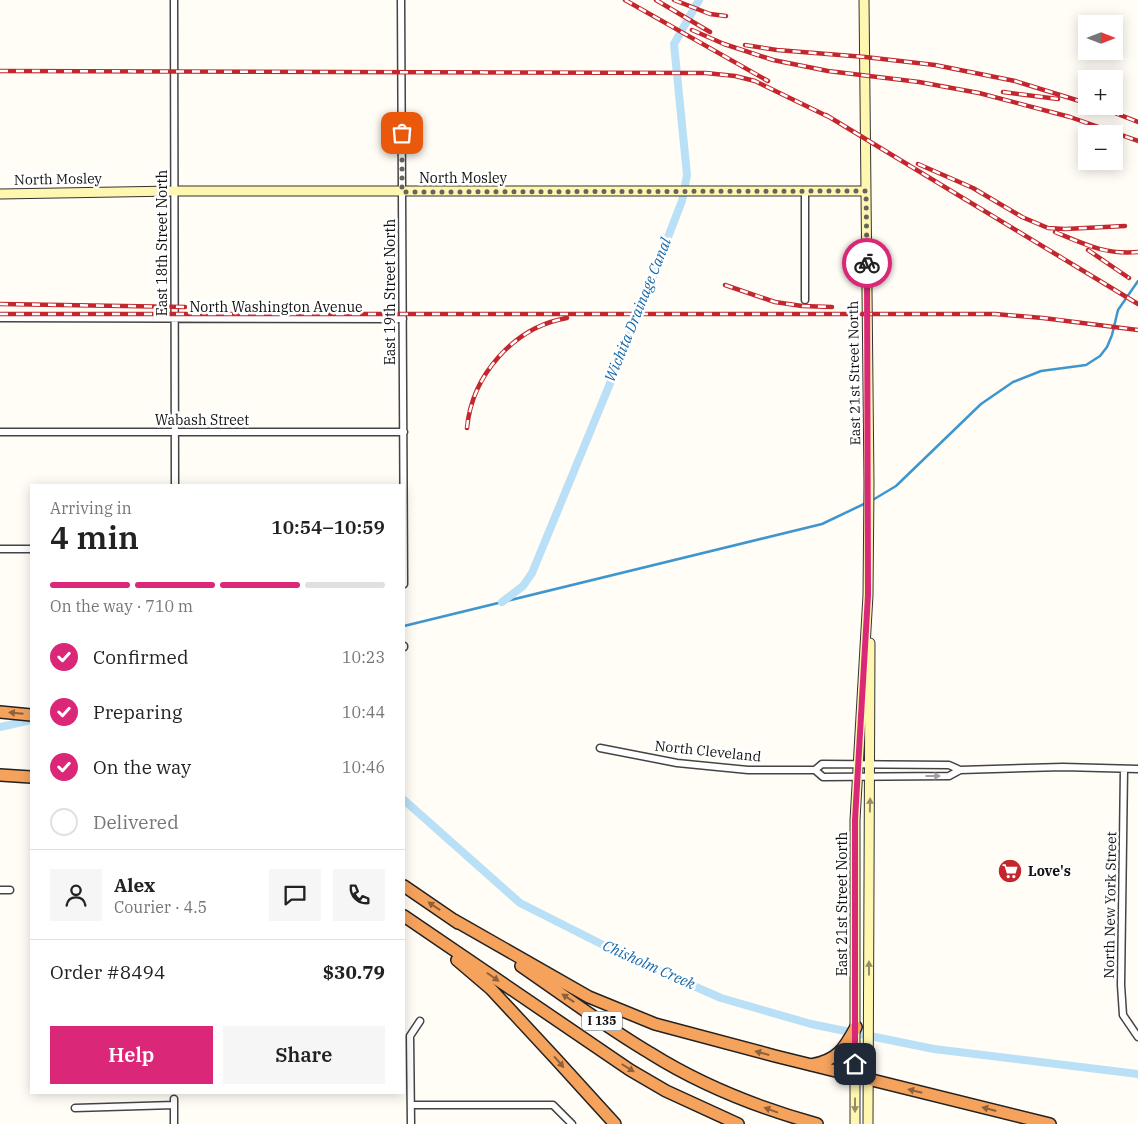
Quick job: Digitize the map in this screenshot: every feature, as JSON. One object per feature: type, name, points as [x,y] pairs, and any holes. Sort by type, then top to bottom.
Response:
[{"type":"highway","points":[[0,712],[30,715]]},
{"type":"highway","points":[[0,775],[30,777]]},
{"type":"highway","name":"I 135","points":[[405,887],[650,1053],[692,1076],[752,1103],[817,1124]]},
{"type":"highway","points":[[407,918],[491,989],[615,1124]]},
{"type":"highway","name":"I 135","points":[[407,918],[630,1070],[666,1091],[738,1124]]},
{"type":"highway","points":[[454,920],[589,997],[654,1024],[855,1077],[1050,1124]]},
{"type":"highway","points":[[810,1065],[829,1060],[841,1052],[856,1027]]},
{"type":"main road","name":"East 21st Street North","points":[[864,0],[869,484],[868,595],[871,658],[868,1124]]},
{"type":"main road","name":"North Mosley","points":[[0,194],[175,191],[866,191]]},
{"type":"main road","name":"East 21st Street North","points":[[856,1124],[855,820],[868,595]]},
{"type":"street","name":"East 18th Street North","points":[[174,0],[175,484]]},
{"type":"street","name":"East 19th Street North","points":[[401,0],[404,484]]},
{"type":"street","points":[[805,191],[805,300]]},
{"type":"street","name":"North Washington Avenue","points":[[0,318],[175,320],[403,318]]},
{"type":"street","name":"Wabash Street","points":[[0,432],[404,432]]},
{"type":"street","points":[[0,549],[30,549]]},
{"type":"street","name":"North Cleveland","points":[[600,748],[677,763],[748,770],[815,770],[822,764],[870,764],[950,765],[960,770]]},
{"type":"street","name":"North New York Street","points":[[1124,769],[1123,1015],[1138,1037]]},
{"type":"street","name":"North Cleveland","points":[[815,770],[823,777],[949,776],[960,770],[1138,769]]},
{"type":"street","points":[[0,890],[10,890]]},
{"type":"street","points":[[411,1124],[410,1036],[420,1021]]},
{"type":"street","points":[[75,1108],[174,1102],[174,1124]]},
{"type":"street","points":[[411,1105],[553,1105],[572,1124]]},
{"type":"waterway","name":"Wichita Drainage Canal","points":[[502,602],[523,586],[532,573],[632,330],[682,201],[687,175],[674,44],[699,0]]},
{"type":"waterway","points":[[871,501],[896,486],[981,404],[1013,382],[1041,371],[1086,365],[1100,356],[1107,347],[1112,335],[1118,310],[1138,281]]},
{"type":"waterway","points":[[405,626],[822,524],[866,503]]},
{"type":"waterway","name":"Chisholm Creek","points":[[0,727],[30,720]]},
{"type":"waterway","name":"Chisholm Creek","points":[[405,801],[520,903],[625,956],[721,998],[811,1024],[934,1049],[1138,1074]]},
{"type":"railway","points":[[625,0],[768,81]]},
{"type":"railway","points":[[656,0],[710,32]]},
{"type":"railway","points":[[674,0],[710,14],[726,16]]},
{"type":"railway","points":[[692,30],[724,44],[773,60],[828,71],[919,82],[979,93],[1070,117],[1138,141]]},
{"type":"railway","points":[[745,45],[777,50],[935,65],[1015,81],[1078,101]]},
{"type":"railway","points":[[0,71],[706,73],[735,76],[755,81],[831,118]]},
{"type":"railway","points":[[1003,92],[1058,99]]},
{"type":"railway","points":[[826,115],[1138,304]]},
{"type":"railway","points":[[1120,115],[1138,122]]},
{"type":"railway","points":[[918,164],[973,188],[1022,217],[1048,228],[1125,226]]},
{"type":"railway","points":[[1055,232],[1105,250],[1138,252]]},
{"type":"railway","points":[[1088,250],[1129,278]]},
{"type":"railway","points":[[725,285],[775,302],[802,306],[832,307]]},
{"type":"railway","points":[[0,304],[185,307]]},
{"type":"railway","points":[[0,314],[995,314],[1138,330]]},
{"type":"railway","points":[[467,428],[477,390],[487,372],[499,357],[513,343],[530,332],[548,323],[567,318]]},
{"type":"way so far","points":[[402,133],[402,192],[866,191],[867,263]]},
{"type":"place","name":"Love's","points":[[1010,871]]},
{"type":"route","points":[[855,1064],[855,820],[868,595],[867,263]]}]
